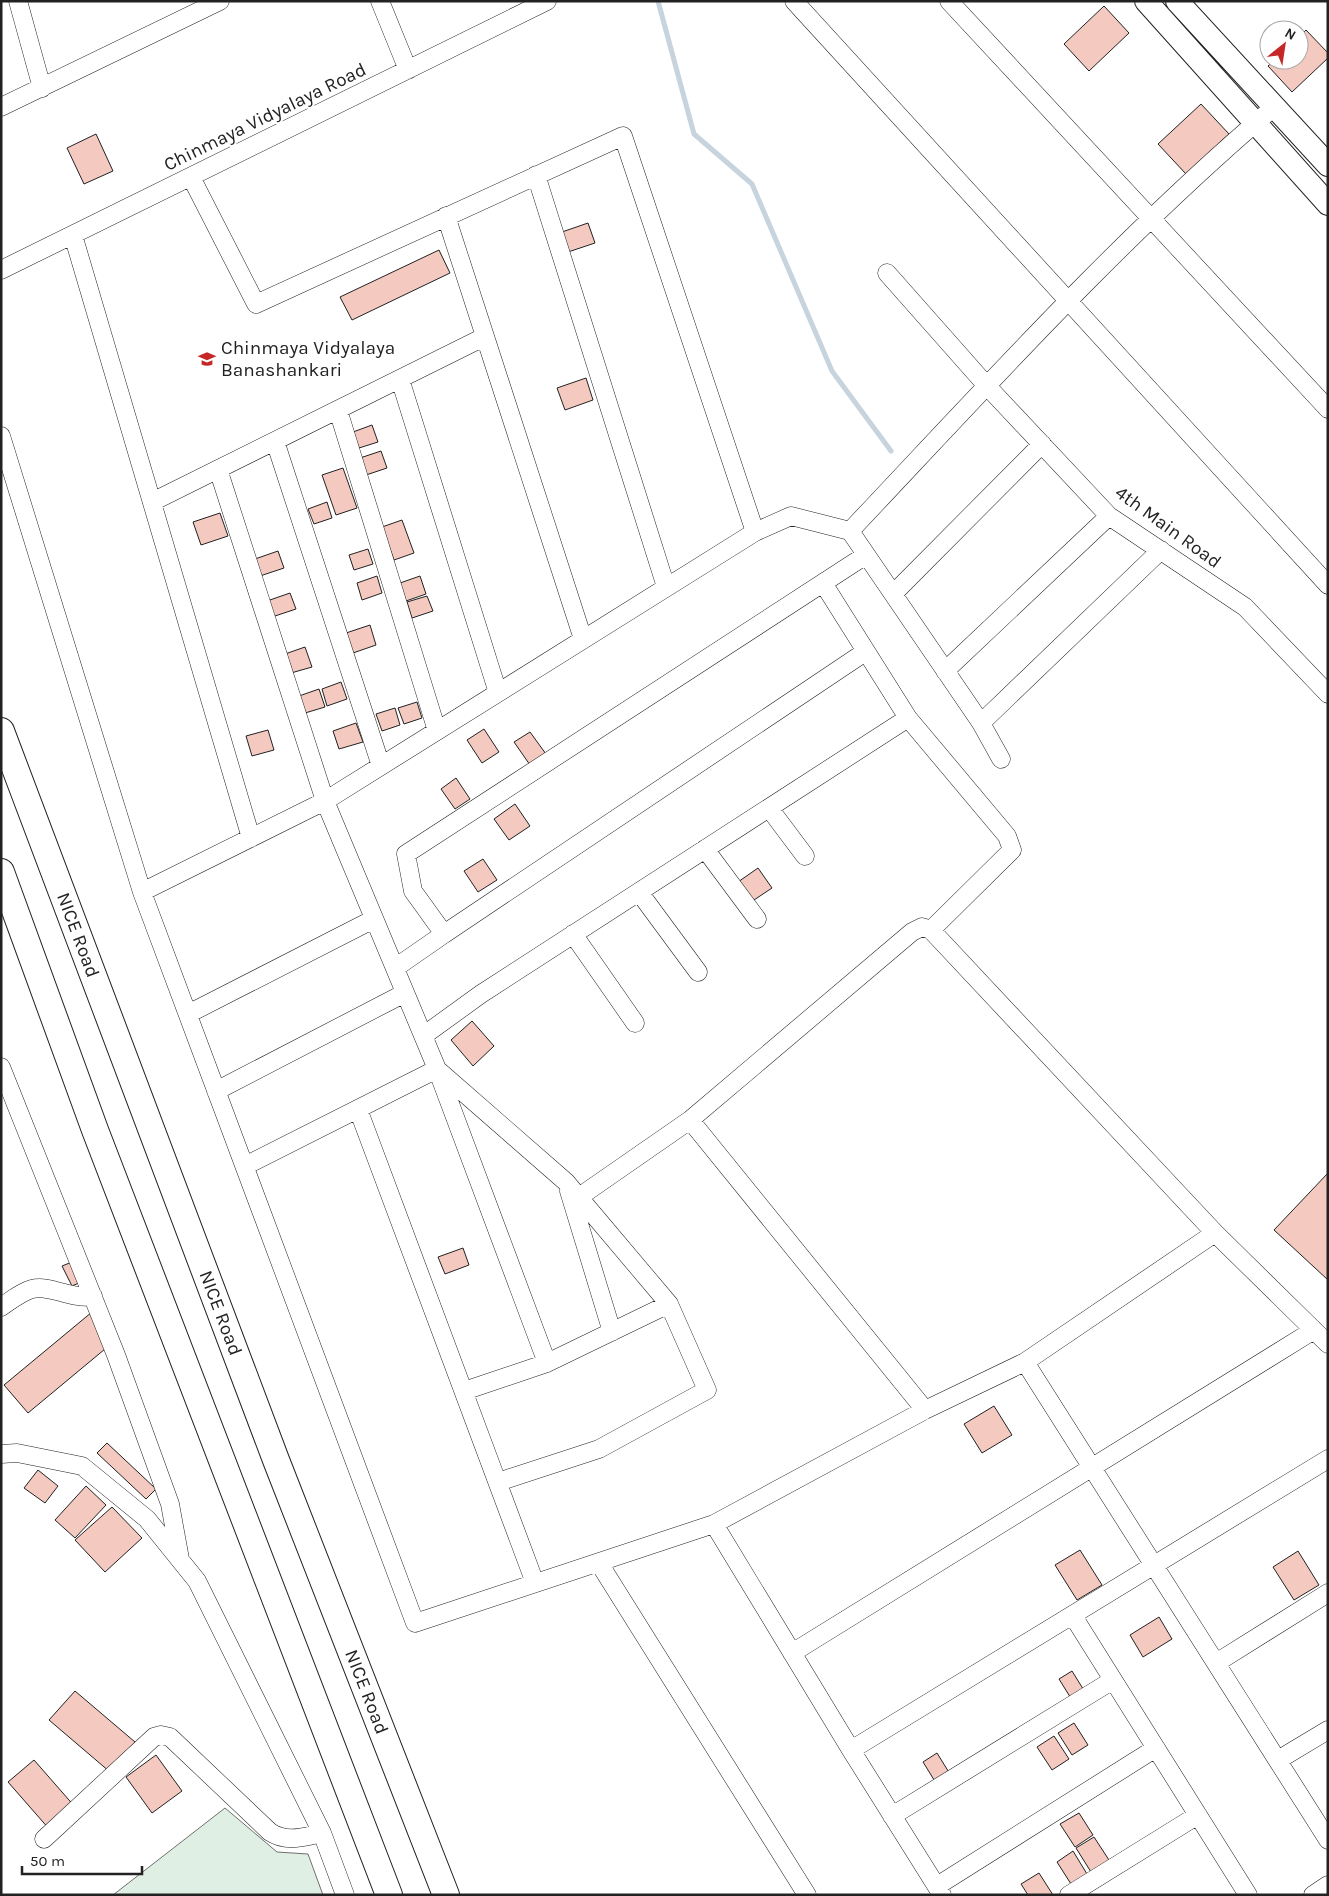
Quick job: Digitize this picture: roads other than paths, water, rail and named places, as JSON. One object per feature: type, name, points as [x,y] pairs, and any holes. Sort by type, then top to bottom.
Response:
[{"type":"highway","name":"NICE Road","points":[[1,731],[276,1460],[446,1895]]},
{"type":"highway","points":[[1,872],[102,1148],[388,1895]]},
{"type":"main road","points":[[1146,1],[1328,204]]},
{"type":"main road","points":[[1177,1],[1328,165]]},
{"type":"street","points":[[18,1],[42,88]]},
{"type":"street","points":[[1,107],[220,1]]},
{"type":"street","points":[[380,1],[408,70]]},
{"type":"street","name":"Chinmaya Vidyalaya Road","points":[[1,270],[547,1]]},
{"type":"street","points":[[794,1],[1328,584]]},
{"type":"street","points":[[949,1],[1328,410]]},
{"type":"street","points":[[850,531],[1068,300],[1150,218],[1274,107]]},
{"type":"street","points":[[191,177],[256,304],[623,136],[754,532]]},
{"type":"street","points":[[536,175],[666,587]]},
{"type":"street","points":[[446,216],[583,639]]},
{"type":"street","points":[[73,235],[250,838]]},
{"type":"street","name":"4th Main Road","points":[[887,272],[987,386],[1109,516],[1245,608],[1328,694]]},
{"type":"street","points":[[152,502],[484,337]]},
{"type":"street","points":[[400,379],[498,693]]},
{"type":"street","points":[[338,410],[437,731]]},
{"type":"street","points":[[1,436],[142,892],[416,1623],[714,1524],[925,1410],[1025,1362],[1215,1233]]},
{"type":"street","points":[[275,441],[380,766]]},
{"type":"street","points":[[893,594],[1042,444]]},
{"type":"street","points":[[218,469],[325,801],[424,1036],[547,1363]]},
{"type":"street","points":[[142,892],[325,801],[754,532],[791,516],[850,531],[981,723],[1001,759]]},
{"type":"street","points":[[945,670],[1109,516]]},
{"type":"street","points":[[981,723],[1161,550]]},
{"type":"street","points":[[444,934],[413,891],[406,854],[866,555]]},
{"type":"street","points":[[823,583],[908,718],[1007,836],[1012,850],[932,930]]},
{"type":"street","points":[[395,968],[865,652]]},
{"type":"street","points":[[424,1036],[482,994],[573,934],[908,718]]},
{"type":"street","points":[[769,808],[806,856]]},
{"type":"street","points":[[705,849],[757,919]]},
{"type":"street","points":[[639,892],[698,972]]},
{"type":"street","points":[[188,1014],[374,919]]},
{"type":"street","points":[[579,1197],[690,1120],[912,932],[922,927],[932,930],[1215,1233],[1328,1344]]},
{"type":"street","points":[[573,934],[635,1023]]},
{"type":"street","points":[[216,1091],[405,993]]},
{"type":"street","points":[[1,1067],[93,1296],[170,1504],[181,1561]]},
{"type":"street","points":[[245,1166],[437,1069]]},
{"type":"street","points":[[437,1069],[566,1182],[579,1197],[669,1304],[707,1390],[599,1449],[498,1482]]},
{"type":"street","points":[[358,1109],[535,1584]]},
{"type":"street","points":[[690,1120],[925,1410]]},
{"type":"street","points":[[566,1182],[612,1332]]},
{"type":"street","points":[[1,1307],[30,1289],[37,1288],[77,1298],[93,1296]]},
{"type":"street","points":[[464,1391],[547,1363],[669,1304]]},
{"type":"street","points":[[792,1653],[1314,1330]]},
{"type":"street","points":[[1025,1362],[1328,1840]]},
{"type":"street","points":[[1,1454],[17,1453],[82,1466],[147,1520],[197,1581],[322,1833],[345,1895]]},
{"type":"street","points":[[851,1750],[1073,1616],[1328,1458]]},
{"type":"street","points":[[714,1524],[851,1750],[939,1890],[1156,1748]]},
{"type":"street","points":[[599,1562],[807,1895]]},
{"type":"street","points":[[1216,1663],[1328,1593]]},
{"type":"street","points":[[1073,1616],[1248,1895]]},
{"type":"street","points":[[892,1816],[1113,1680]]},
{"type":"street","points":[[1278,1760],[1328,1730]]},
{"type":"street","points":[[44,1839],[154,1737],[161,1735],[170,1737],[270,1832],[279,1838],[291,1839],[322,1833]]},
{"type":"street","points":[[1069,1895],[1198,1815]]},
{"type":"street","points":[[1313,1895],[1328,1886]]},
{"type":"waterway","points":[[658,1],[694,134],[752,184],[832,371],[891,451]]},
{"type":"place","name":"Chinmaya Vidyalaya Banashankari","points":[[207,359]]}]
